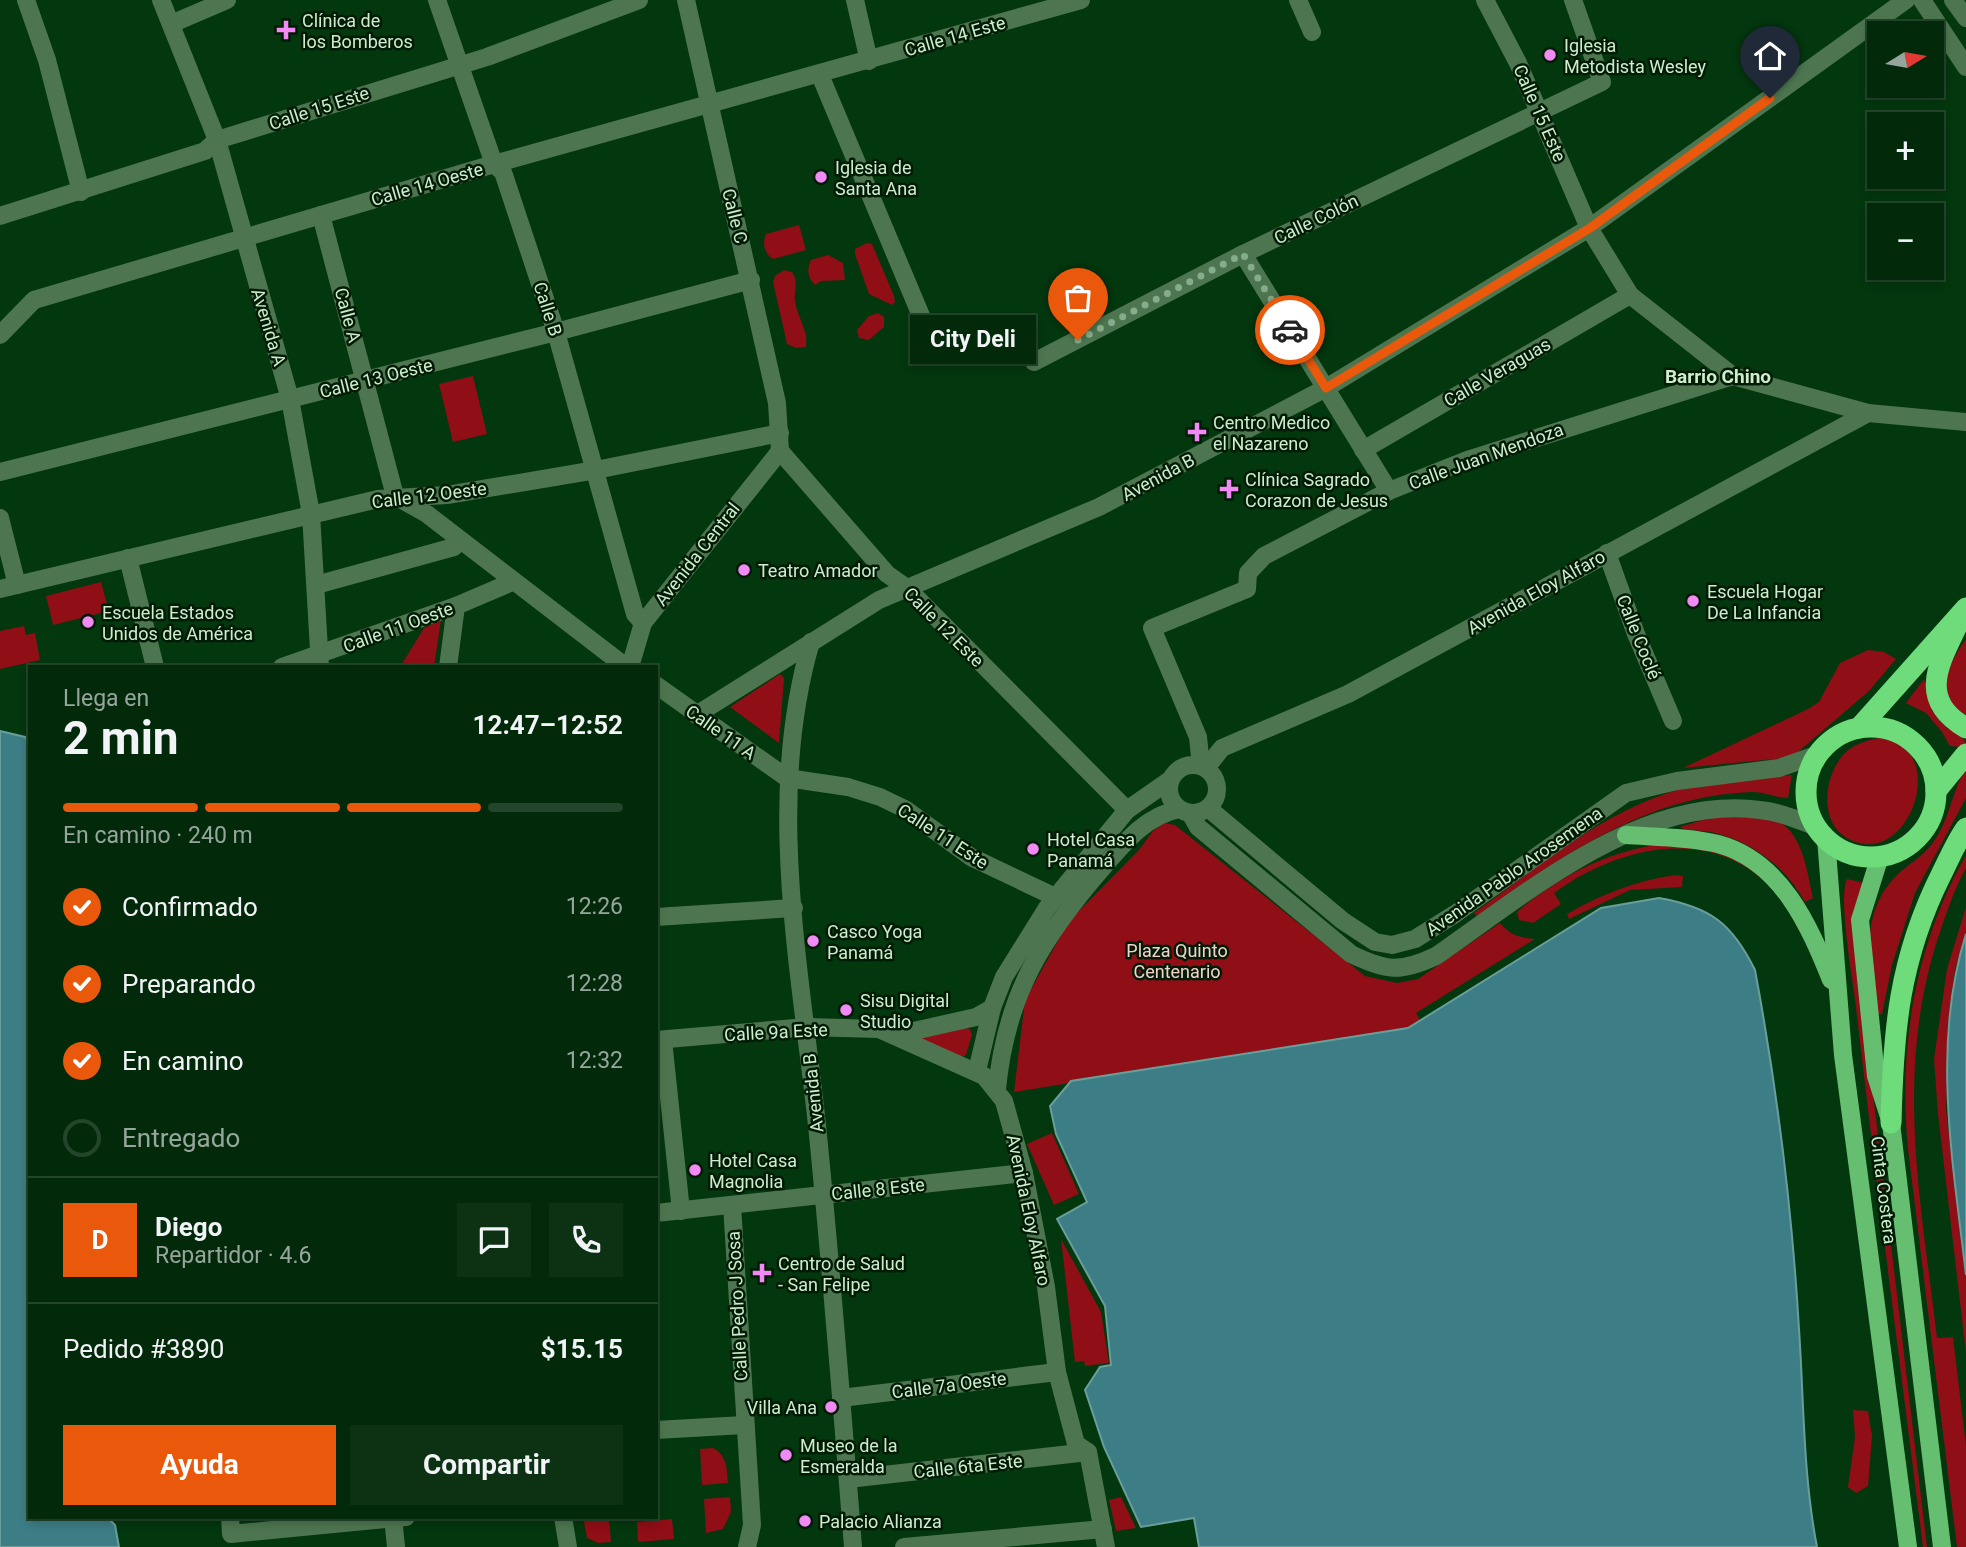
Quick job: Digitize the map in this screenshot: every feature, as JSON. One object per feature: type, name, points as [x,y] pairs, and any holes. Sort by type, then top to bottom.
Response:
[{"type":"highway","points":[[1966,608],[1937,666],[1935,687],[1943,709],[1954,721],[1966,728]]},
{"type":"highway","points":[[1859,728],[1966,608]]},
{"type":"highway","points":[[1859,728],[1887,729],[1912,742],[1929,764],[1936,791],[1931,815],[1922,832],[1904,848],[1881,856],[1853,855],[1821,832],[1809,809],[1807,790],[1810,771],[1819,754],[1840,735],[1859,728]]},
{"type":"highway","points":[[1936,791],[1966,754]]},
{"type":"highway","points":[[1891,1123],[1892,1048],[1901,985],[1925,907],[1966,828]]},
{"type":"main road","name":"Cinta Costera","points":[[1821,832],[1836,993],[1908,1547]]},
{"type":"main road","points":[[1626,835],[1719,845],[1742,853],[1761,866],[1788,893],[1836,993]]},
{"type":"main road","name":"Cinta Costera","points":[[1881,856],[1860,920],[1876,1076],[1891,1123],[1942,1547]]},
{"type":"street","points":[[26,0],[47,60],[81,192]]},
{"type":"street","name":"Avenida A","points":[[161,0],[217,140],[242,238],[290,399],[311,513],[320,661]]},
{"type":"street","points":[[171,24],[227,0]]},
{"type":"street","name":"Calle B","points":[[437,0],[457,64],[494,164],[503,172],[556,332],[635,614],[643,623]]},
{"type":"street","name":"Calle 15 Este","points":[[0,216],[205,151],[217,140],[486,57],[639,0]]},
{"type":"street","name":"Calle C","points":[[686,0],[751,280],[777,403],[780,433]]},
{"type":"street","points":[[855,0],[869,61]]},
{"type":"street","name":"Calle 14 Este","points":[[869,61],[1047,5],[1081,0]]},
{"type":"street","points":[[1298,0],[1312,32]]},
{"type":"street","name":"Calle 15 Este","points":[[1485,0],[1540,111],[1590,228]]},
{"type":"street","name":"Calle Colón","points":[[1034,362],[1243,254],[1602,82],[1573,0]]},
{"type":"street","name":"Avenida B","points":[[696,715],[879,600],[1099,507],[1326,388],[1590,228],[1906,0]]},
{"type":"street","points":[[1922,0],[1966,67]]},
{"type":"street","points":[[1953,0],[1966,18]]},
{"type":"street","name":"Calle 14 Oeste","points":[[0,335],[34,300],[494,164],[869,61]]},
{"type":"street","points":[[820,75],[927,330]]},
{"type":"street","name":"Calle A","points":[[321,215],[395,496]]},
{"type":"street","points":[[1590,228],[1630,295],[1733,376],[1868,413],[1966,422]]},
{"type":"street","points":[[1243,254],[1389,491]]},
{"type":"street","name":"Calle 13 Oeste","points":[[0,472],[751,280]]},
{"type":"street","name":"Calle Veraguas","points":[[1363,450],[1630,295]]},
{"type":"street","name":"Calle Juan Mendoza","points":[[1203,767],[1198,737],[1152,628],[1247,589],[1248,573],[1264,556],[1389,491],[1467,460],[1733,376]]},
{"type":"street","name":"Avenida Eloy Alfaro","points":[[1203,767],[1222,748],[1348,694],[1868,413]]},
{"type":"street","points":[[780,433],[780,451]]},
{"type":"street","name":"Calle 12 Oeste","points":[[9,587],[311,513],[395,496],[447,495],[596,470],[780,433]]},
{"type":"street","name":"Calle 12 Este","points":[[780,451],[887,575],[907,588],[1127,810]]},
{"type":"street","name":"Avenida Central","points":[[629,665],[643,623],[780,451]]},
{"type":"street","points":[[395,496],[427,514],[512,582],[625,665]]},
{"type":"street","points":[[0,518],[9,587]]},
{"type":"street","points":[[316,585],[454,547],[460,541]]},
{"type":"street","name":"Calle Coclé","points":[[1607,553],[1636,634],[1673,721]]},
{"type":"street","points":[[128,558],[155,665]]},
{"type":"street","name":"Calle 11 Oeste","points":[[295,665],[320,661],[512,582]]},
{"type":"street","points":[[448,665],[456,606]]},
{"type":"street","name":"Avenida B","points":[[811,642],[799,681],[787,778],[794,908],[824,1196],[853,1547]]},
{"type":"street","name":"Calle 11 A","points":[[658,686],[787,778]]},
{"type":"street","name":"Avenida Pablo Arosemena","points":[[1208,808],[1343,921],[1375,942],[1403,944],[1455,914],[1626,793],[1677,781],[1779,768],[1819,754]]},
{"type":"street","points":[[977,1071],[990,1014],[1004,977],[1055,897],[1127,810],[1170,780],[1182,767],[1203,767],[1217,786],[1215,798],[1208,808],[1158,814],[1126,841],[1060,917],[1025,978],[1006,1032],[997,1089]]},
{"type":"street","name":"Calle 11 Este","points":[[787,778],[848,787],[905,808],[971,857],[1055,897]]},
{"type":"street","points":[[1170,780],[1169,796],[1184,811]]},
{"type":"street","name":"Avenida Pablo Arosemena","points":[[1184,811],[1198,827],[1351,954],[1379,968],[1394,969],[1436,956],[1577,860],[1626,835],[1675,816],[1716,808],[1772,812],[1821,832]]},
{"type":"street","points":[[658,917],[794,908]]},
{"type":"street","points":[[990,1014],[996,1034],[1006,1032]]},
{"type":"street","name":"Calle 9a Este","points":[[896,1035],[990,1014]]},
{"type":"street","name":"Calle 9a Este","points":[[660,1040],[807,1027],[879,1029],[977,1071],[997,1089]]},
{"type":"street","points":[[660,1040],[681,1211]]},
{"type":"street","name":"Avenida Eloy Alfaro","points":[[997,1089],[1004,1101],[1024,1173],[1046,1287],[1057,1371],[1076,1444],[1088,1452],[1106,1547]]},
{"type":"street","name":"Calle 8 Este","points":[[658,1213],[1024,1173]]},
{"type":"street","name":"Calle Pedro J Sosa","points":[[732,1205],[743,1416],[752,1525],[747,1547]]},
{"type":"street","name":"Calle 7a Oeste","points":[[841,1398],[1057,1371]]},
{"type":"street","points":[[658,1430],[743,1416]]},
{"type":"street","name":"Calle 6ta Este","points":[[848,1479],[1088,1452]]},
{"type":"street","points":[[231,1526],[376,1519]]},
{"type":"street","points":[[396,1547],[397,1519]]},
{"type":"street","points":[[563,1519],[568,1547]]},
{"type":"street","points":[[904,1547],[1103,1529]]},
{"type":"green space","points":[[799,225],[806,250],[773,259],[770,257],[765,248],[766,234]]},
{"type":"green space","points":[[867,243],[872,244],[894,296],[895,302],[892,305],[869,294],[855,254],[855,249]]},
{"type":"green space","points":[[828,255],[843,263],[845,280],[821,281],[815,285],[809,273],[811,260]]},
{"type":"green space","points":[[784,270],[792,272],[795,279],[795,301],[806,335],[806,347],[796,348],[787,344],[773,282],[775,276]]},
{"type":"green space","points":[[878,313],[884,317],[884,327],[869,340],[859,338],[857,330],[869,316]]},
{"type":"green space","points":[[473,376],[487,434],[453,442],[439,384]]},
{"type":"green space","points":[[101,582],[109,611],[53,625],[46,596]]},
{"type":"green space","points":[[441,620],[434,665],[401,665],[424,628]]},
{"type":"green space","points":[[24,626],[26,635],[35,633],[40,660],[0,669],[0,631]]},
{"type":"green space","points":[[1966,639],[1966,715],[1954,708],[1945,690],[1949,669]]},
{"type":"green space","points":[[1868,650],[1884,652],[1896,659],[1869,691],[1798,752],[1784,758],[1683,768],[1819,702],[1840,663]]},
{"type":"green space","points":[[780,674],[784,678],[779,743],[730,707]]},
{"type":"green space","points":[[1924,679],[1933,712],[1947,728],[1963,736],[1965,743],[1962,747],[1950,746],[1926,713],[1906,703]]},
{"type":"green space","points":[[1878,738],[1901,745],[1914,761],[1918,781],[1914,803],[1904,823],[1889,838],[1869,844],[1847,838],[1838,831],[1831,821],[1827,797],[1832,773],[1845,753],[1856,745]]},
{"type":"green space","points":[[1966,768],[1966,798],[1915,893],[1892,965],[1882,1014],[1875,1015],[1869,942],[1876,908],[1883,892],[1895,877],[1934,841]]},
{"type":"green space","points":[[1792,775],[1788,798],[1752,792],[1713,796],[1676,804],[1640,817],[1572,852],[1477,916],[1474,913],[1572,842],[1625,811],[1681,789]]},
{"type":"green space","points":[[1712,817],[1772,818],[1791,831],[1806,864],[1813,898],[1805,902],[1777,866],[1740,842],[1711,832],[1680,827]]},
{"type":"green space","name":"Plaza Quinto Centenario","points":[[1164,823],[1175,825],[1365,976],[1397,983],[1418,979],[1500,923],[1516,935],[1535,939],[1416,1013],[1420,1020],[1408,1028],[1014,1092],[1025,1000],[1069,921],[1139,850],[1153,831]]},
{"type":"green space","points":[[1671,842],[1716,847],[1752,863],[1781,890],[1802,930],[1799,931],[1778,896],[1752,871],[1723,856],[1690,849],[1656,850],[1621,858],[1587,873],[1554,893],[1561,904],[1533,923],[1519,920],[1517,912],[1525,905],[1577,871],[1630,850]]},
{"type":"green space","points":[[1966,855],[1966,868],[1944,920],[1925,989],[1917,1038],[1914,1088],[1919,1187],[1937,1338],[1953,1337],[1966,1446],[1966,1547],[1957,1547],[1908,1149],[1906,1073],[1914,998],[1923,961],[1948,889]]},
{"type":"green space","points":[[1675,875],[1683,876],[1682,887],[1630,890],[1569,919],[1567,914],[1619,889]]},
{"type":"green space","points":[[1847,879],[1864,883],[1862,1001],[1927,1547],[1923,1547],[1846,937],[1844,902]]},
{"type":"green space","points":[[1966,907],[1966,934],[1955,970],[1951,1006],[1946,1109],[1966,1275],[1966,1353],[1934,1059],[1947,969]]},
{"type":"green space","points":[[962,1027],[970,1029],[972,1035],[966,1055],[961,1057],[921,1042],[921,1035]]},
{"type":"green space","points":[[1052,1133],[1079,1194],[1054,1205],[1027,1144]]},
{"type":"green space","points":[[1061,1239],[1101,1312],[1109,1363],[1085,1366],[1084,1361],[1075,1362]]},
{"type":"green space","points":[[1853,1410],[1868,1411],[1872,1436],[1868,1486],[1856,1493],[1848,1487],[1855,1437]]},
{"type":"green space","points":[[713,1448],[724,1458],[728,1483],[702,1485],[700,1449]]},
{"type":"green space","points":[[730,1497],[731,1512],[723,1529],[706,1533],[704,1499]]},
{"type":"green space","points":[[1121,1497],[1136,1528],[1116,1531],[1109,1500]]},
{"type":"green space","points":[[583,1519],[609,1519],[611,1542],[598,1543],[587,1538]]},
{"type":"green space","points":[[672,1519],[674,1539],[638,1542],[637,1522]]},
{"type":"water","points":[[0,731],[25,737],[28,741],[28,1519],[109,1519],[115,1525],[119,1547],[0,1547]]},
{"type":"water","points":[[1659,898],[1692,906],[1718,920],[1737,940],[1755,970],[1777,1104],[1788,1194],[1806,1466],[1817,1547],[1199,1547],[1194,1518],[1141,1527],[1104,1447],[1085,1390],[1100,1367],[1111,1365],[1105,1306],[1057,1219],[1087,1202],[1056,1134],[1050,1106],[1071,1081],[1408,1028],[1601,908]]},
{"type":"water","points":[[1966,934],[1966,1275],[1951,1147],[1947,1061],[1955,976]]},
{"type":"way so far","points":[[1078,340],[1243,254],[1290,330]]},
{"type":"place","name":"Clínica de los Bomberos","points":[[286,30]]},
{"type":"place","name":"Iglesia Metodista Wesley","points":[[1550,55]]},
{"type":"place","name":"Iglesia de Santa Ana","points":[[821,177]]},
{"type":"place","name":"City Deli","points":[[1078,340]]},
{"type":"place","name":"Centro Medico el Nazareno","points":[[1197,432]]},
{"type":"place","name":"Clínica Sagrado Corazon de Jesus","points":[[1229,489]]},
{"type":"place","name":"Teatro Amador","points":[[744,570]]},
{"type":"place","name":"Escuela Hogar De La Infancia","points":[[1693,601]]},
{"type":"place","name":"Escuela Estados Unidos de América","points":[[88,622]]},
{"type":"place","name":"Hotel Casa Panamá","points":[[1033,849]]},
{"type":"place","name":"Casco Yoga Panamá","points":[[813,941]]},
{"type":"place","name":"Sisu Digital Studio","points":[[846,1010]]},
{"type":"place","name":"Hotel Casa Magnolia","points":[[695,1170]]},
{"type":"place","name":"Centro de Salud - San Felipe","points":[[762,1273]]},
{"type":"place","name":"Villa Ana","points":[[831,1407]]},
{"type":"place","name":"Museo de la Esmeralda","points":[[786,1455]]},
{"type":"place","name":"Palacio Alianza","points":[[805,1521]]},
{"type":"district","name":"Barrio Chino","points":[[1718,376]]},
{"type":"route","points":[[1290,330],[1326,388],[1590,228],[1770,98]]}]
